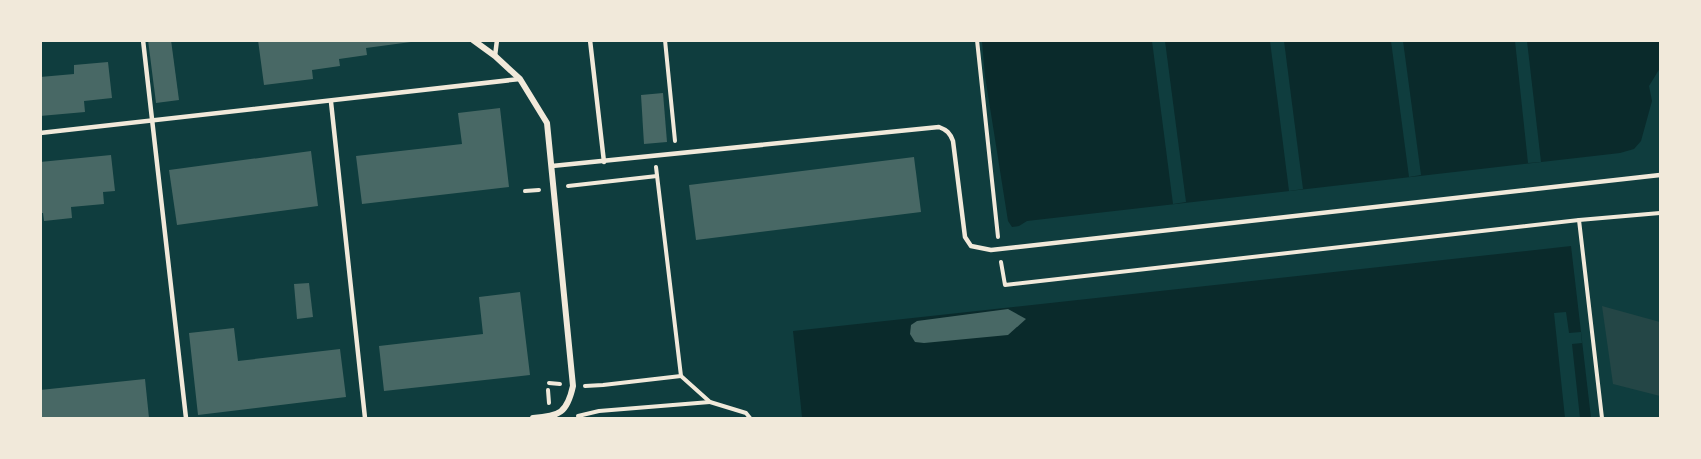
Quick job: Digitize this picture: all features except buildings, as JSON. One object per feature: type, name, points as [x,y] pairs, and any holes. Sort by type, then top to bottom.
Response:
[{"type":"street","points":[[473,40],[520,79],[547,123],[573,386],[567,407],[561,413],[550,417],[533,418]]},
{"type":"lane","points":[[143,40],[186,418]]},
{"type":"lane","points":[[495,56],[497,40]]},
{"type":"lane","points":[[590,40],[604,162]]},
{"type":"lane","points":[[40,133],[520,79]]},
{"type":"lane","points":[[331,102],[364,418]]},
{"type":"lane","points":[[552,166],[939,127],[946,129],[953,141],[965,237],[971,246],[991,250],[1660,175]]},
{"type":"path","points":[[665,40],[676,145],[656,157],[681,376],[710,402]]},
{"type":"path","points":[[525,191],[657,176]]},
{"type":"path","points":[[1579,220],[1602,418]]},
{"type":"path","points":[[549,383],[603,386],[681,376]]},
{"type":"path","points":[[575,418],[599,411],[710,402],[746,413],[750,418]]},
{"type":"shaded area","points":[[1660,40],[1660,68],[1649,86],[1652,101],[1641,141],[1634,149],[1620,153],[1027,221],[1012,227],[1008,221],[985,76],[982,41]]},
{"type":"shaded area","points":[[1571,246],[1591,418],[802,417],[793,331]]},
{"type":"shaded area","points":[[1602,306],[1660,322],[1660,396],[1613,384]]},
{"type":"pier","points":[[1152,41],[1165,41],[1186,202],[1173,204]]},
{"type":"pier","points":[[1270,41],[1284,41],[1303,189],[1289,191]]},
{"type":"pier","points":[[1391,41],[1403,41],[1421,175],[1409,177]]},
{"type":"pier","points":[[1515,41],[1527,41],[1541,162],[1528,163]]},
{"type":"pier","points":[[1566,312],[1569,333],[1581,332],[1582,343],[1572,344],[1580,418],[1565,418],[1554,313]]}]
